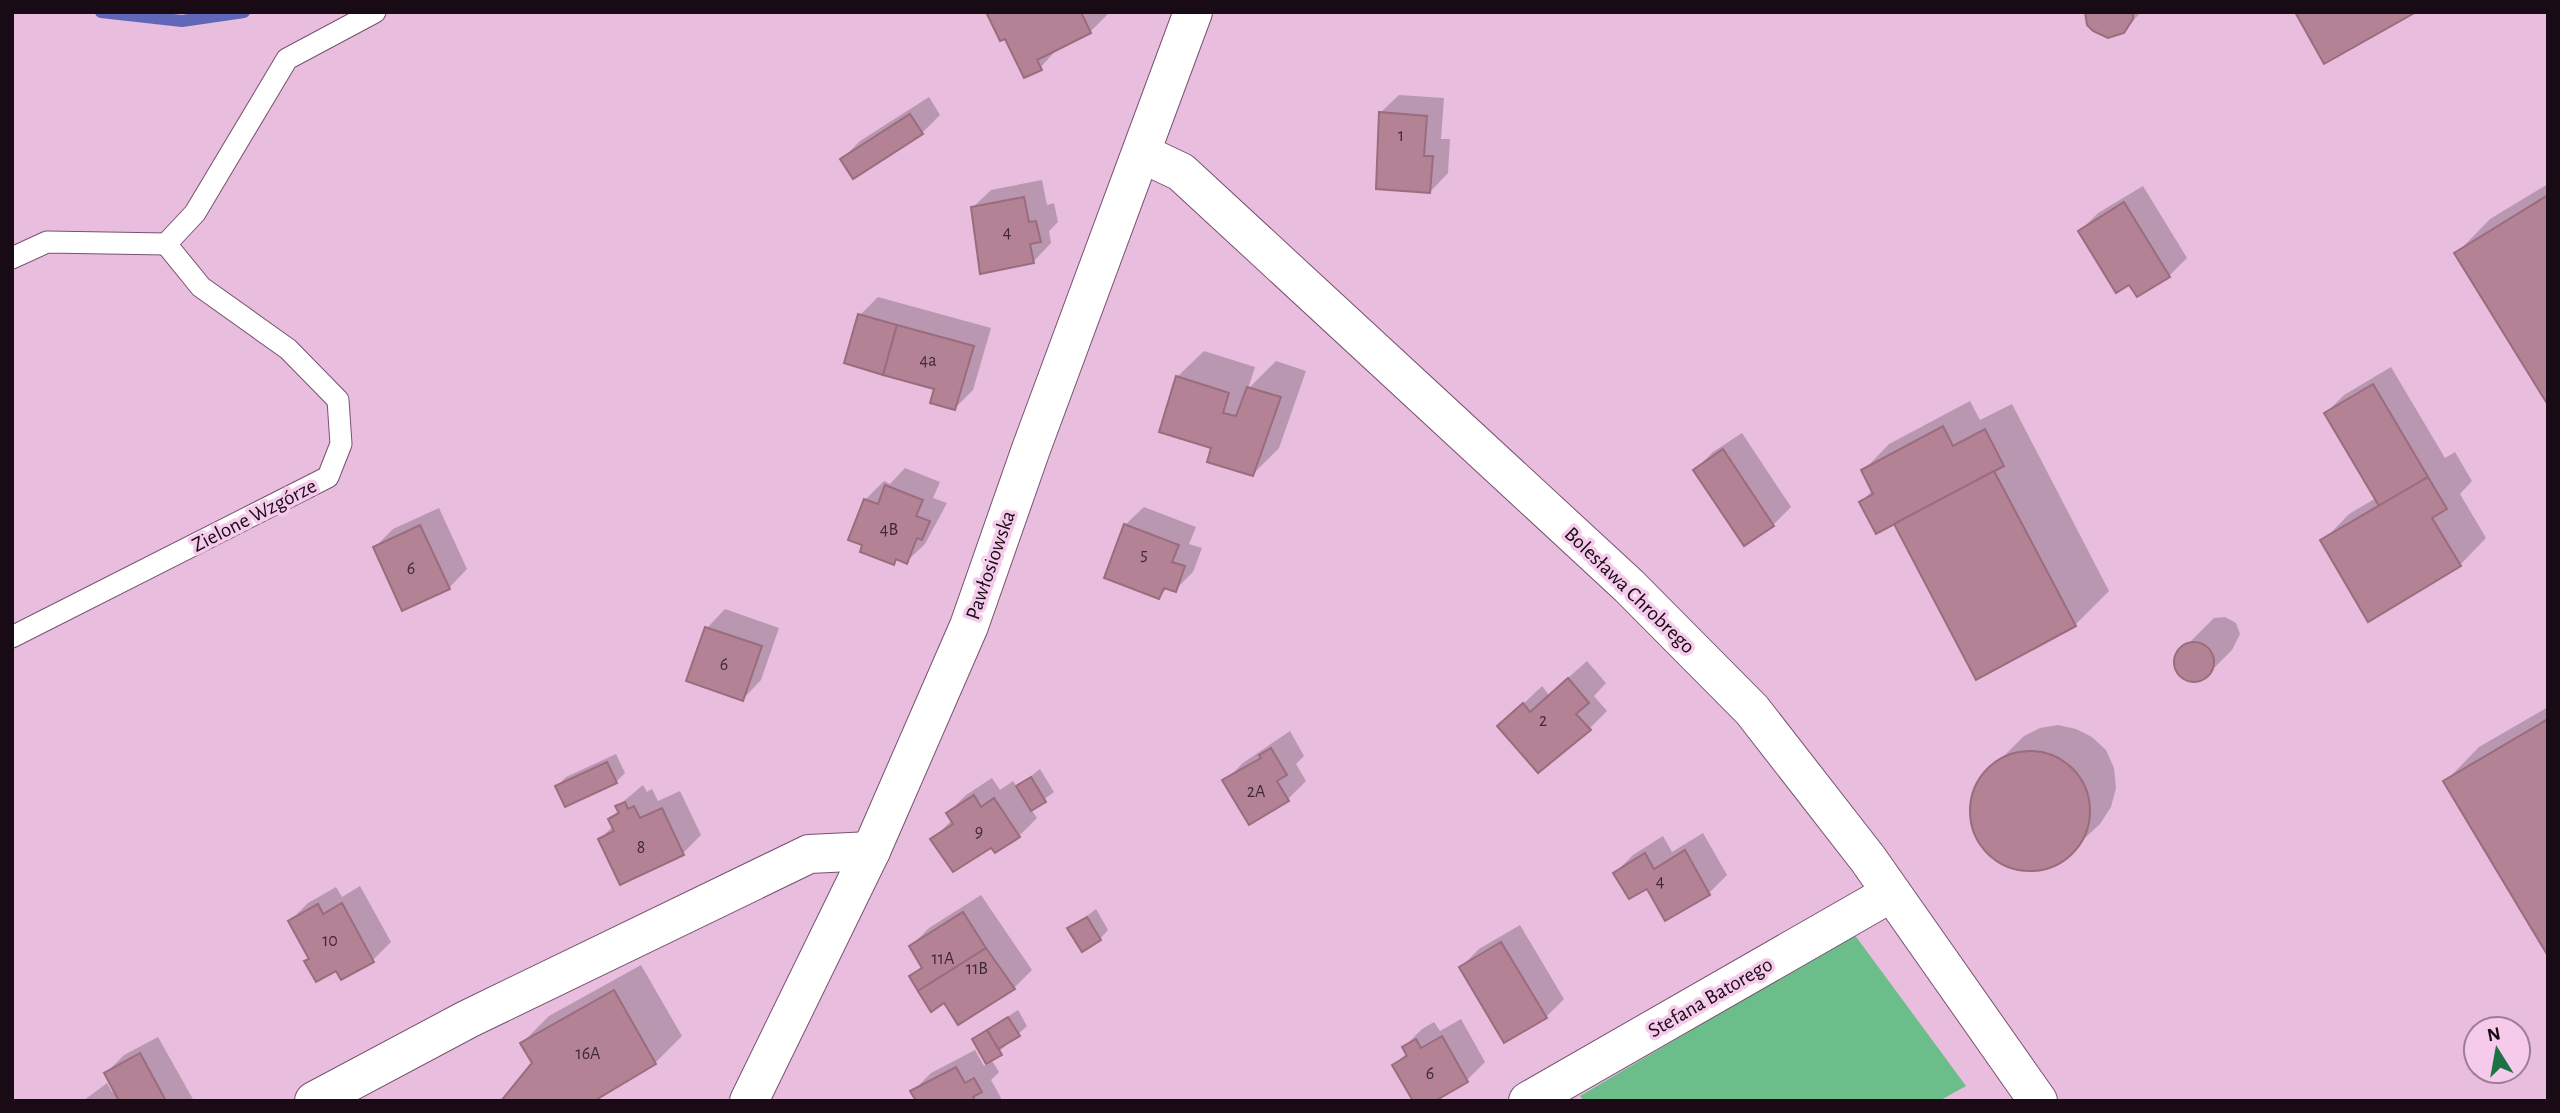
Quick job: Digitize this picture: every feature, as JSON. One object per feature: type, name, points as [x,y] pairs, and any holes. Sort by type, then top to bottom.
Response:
[{"type":"street","name":"Pawłosiowska","points":[[749,1101],[871,851],[969,626],[1031,449],[1143,154],[1193,12]]},
{"type":"street","name":"Bolesława Chrobrego","points":[[1143,154],[1181,172],[1629,586],[1752,710],[1891,893],[1983,1019],[2038,1101]]},
{"type":"street","points":[[314,1101],[468,1019],[809,854],[871,851]]},
{"type":"street","name":"Stefana Batorego","points":[[1528,1101],[1891,893]]},
{"type":"lane","points":[[12,258],[47,242],[166,244],[195,214],[287,59],[374,12]]},
{"type":"lane","name":"Zielone Wzgórze","points":[[12,638],[328,477],[341,444],[338,400],[288,349],[201,287],[166,244]]},
{"type":"green space","points":[[1854,934],[1966,1086],[1939,1101],[1584,1101],[1580,1096]]},
{"type":"building","points":[[986,12],[1081,12],[1091,33],[1037,60],[1042,70],[1024,78],[1005,39],[1000,41]]},
{"type":"building","points":[[2085,12],[2133,12],[2133,19],[2124,33],[2108,38],[2087,25]]},
{"type":"building","points":[[2295,12],[2416,12],[2324,64]]},
{"type":"building","points":[[1379,112],[1427,116],[1424,156],[1433,156],[1430,193],[1376,189]]},
{"type":"building","points":[[910,114],[923,134],[853,179],[840,159]]},
{"type":"building","points":[[2548,195],[2548,405],[2454,253]]},
{"type":"building","points":[[1024,197],[1029,222],[1036,221],[1041,242],[1030,244],[1034,263],[980,274],[971,207]]},
{"type":"building","points":[[2124,202],[2170,277],[2137,297],[2129,285],[2116,293],[2078,231]]},
{"type":"building","points":[[858,314],[897,325],[883,375],[844,363]]},
{"type":"building","points":[[897,325],[974,346],[955,410],[930,403],[934,389],[883,375]]},
{"type":"building","points":[[1176,376],[1229,393],[1223,413],[1236,416],[1247,387],[1281,397],[1253,476],[1207,462],[1211,448],[1159,432]]},
{"type":"building","points":[[2373,384],[2428,477],[2379,506],[2324,413]]},
{"type":"building","points":[[1943,426],[1953,446],[1985,429],[2004,466],[1876,534],[1859,502],[1873,494],[1861,470]]},
{"type":"building","points":[[1723,449],[1774,526],[1744,546],[1693,470]]},
{"type":"building","points":[[1994,471],[2076,626],[1976,680],[1894,524]]},
{"type":"building","points":[[2428,477],[2447,509],[2432,518],[2461,566],[2368,622],[2320,540]]},
{"type":"building","points":[[885,485],[923,500],[916,516],[930,521],[922,540],[917,538],[907,564],[896,559],[894,565],[860,552],[862,545],[848,540],[864,499],[878,504]]},
{"type":"building","points":[[1124,524],[1179,545],[1172,562],[1185,566],[1176,592],[1164,588],[1159,599],[1104,578]]},
{"type":"building","points":[[420,525],[450,589],[402,611],[373,547]]},
{"type":"building","points":[[705,627],[762,646],[743,701],[686,681]]},
{"type":"building","points":[[2194,642],[2208,648],[2214,662],[2208,676],[2194,682],[2180,676],[2174,662],[2180,648]]},
{"type":"building","points":[[1568,678],[1589,703],[1576,714],[1591,730],[1538,773],[1497,726],[1523,703],[1530,712]]},
{"type":"building","points":[[2548,719],[2548,956],[2443,781]]},
{"type":"building","points":[[1271,748],[1287,775],[1277,781],[1289,801],[1249,825],[1222,780],[1261,758],[1259,755]]},
{"type":"building","points":[[2030,751],[2053,756],[2072,769],[2085,788],[2090,811],[2085,834],[2072,853],[2053,866],[2030,871],[2007,866],[1988,853],[1975,834],[1970,811],[1975,788],[1988,769],[2007,756]]},
{"type":"building","points":[[607,762],[617,783],[565,807],[555,786]]},
{"type":"building","points":[[1031,777],[1046,802],[1031,811],[1016,786]]},
{"type":"building","points":[[974,795],[981,807],[994,798],[1020,837],[995,853],[991,848],[953,872],[930,839],[953,824],[946,813]]},
{"type":"building","points":[[625,802],[628,809],[634,806],[640,818],[662,808],[684,855],[620,885],[598,839],[614,831],[608,819],[619,813],[615,806]]},
{"type":"building","points":[[1685,850],[1710,895],[1665,921],[1647,889],[1629,899],[1613,873],[1645,853],[1654,869]]},
{"type":"building","points":[[342,903],[374,962],[341,980],[336,971],[316,982],[304,961],[309,959],[288,921],[318,904],[323,914]]},
{"type":"building","points":[[963,912],[986,948],[918,991],[909,976],[922,968],[909,946]]},
{"type":"building","points":[[1087,917],[1101,940],[1082,952],[1067,928]]},
{"type":"building","points":[[1501,942],[1547,1018],[1504,1043],[1459,967]]},
{"type":"building","points":[[986,948],[1015,989],[958,1025],[944,1003],[931,1012],[918,991]]},
{"type":"building","points":[[614,990],[656,1064],[594,1101],[501,1101],[532,1063],[520,1043]]},
{"type":"building","points":[[1008,1017],[1020,1036],[998,1049],[987,1030]]},
{"type":"building","points":[[987,1030],[1002,1055],[986,1064],[972,1039]]},
{"type":"building","points":[[1442,1036],[1468,1082],[1435,1101],[1413,1101],[1392,1065],[1407,1056],[1402,1047],[1416,1039],[1421,1048]]},
{"type":"building","points":[[140,1053],[166,1101],[119,1101],[104,1073]]},
{"type":"building","points":[[956,1067],[965,1083],[974,1078],[982,1092],[973,1097],[975,1101],[916,1101],[910,1091]]},
{"type":"waterway","points":[[101,12],[182,21],[244,12]]}]
